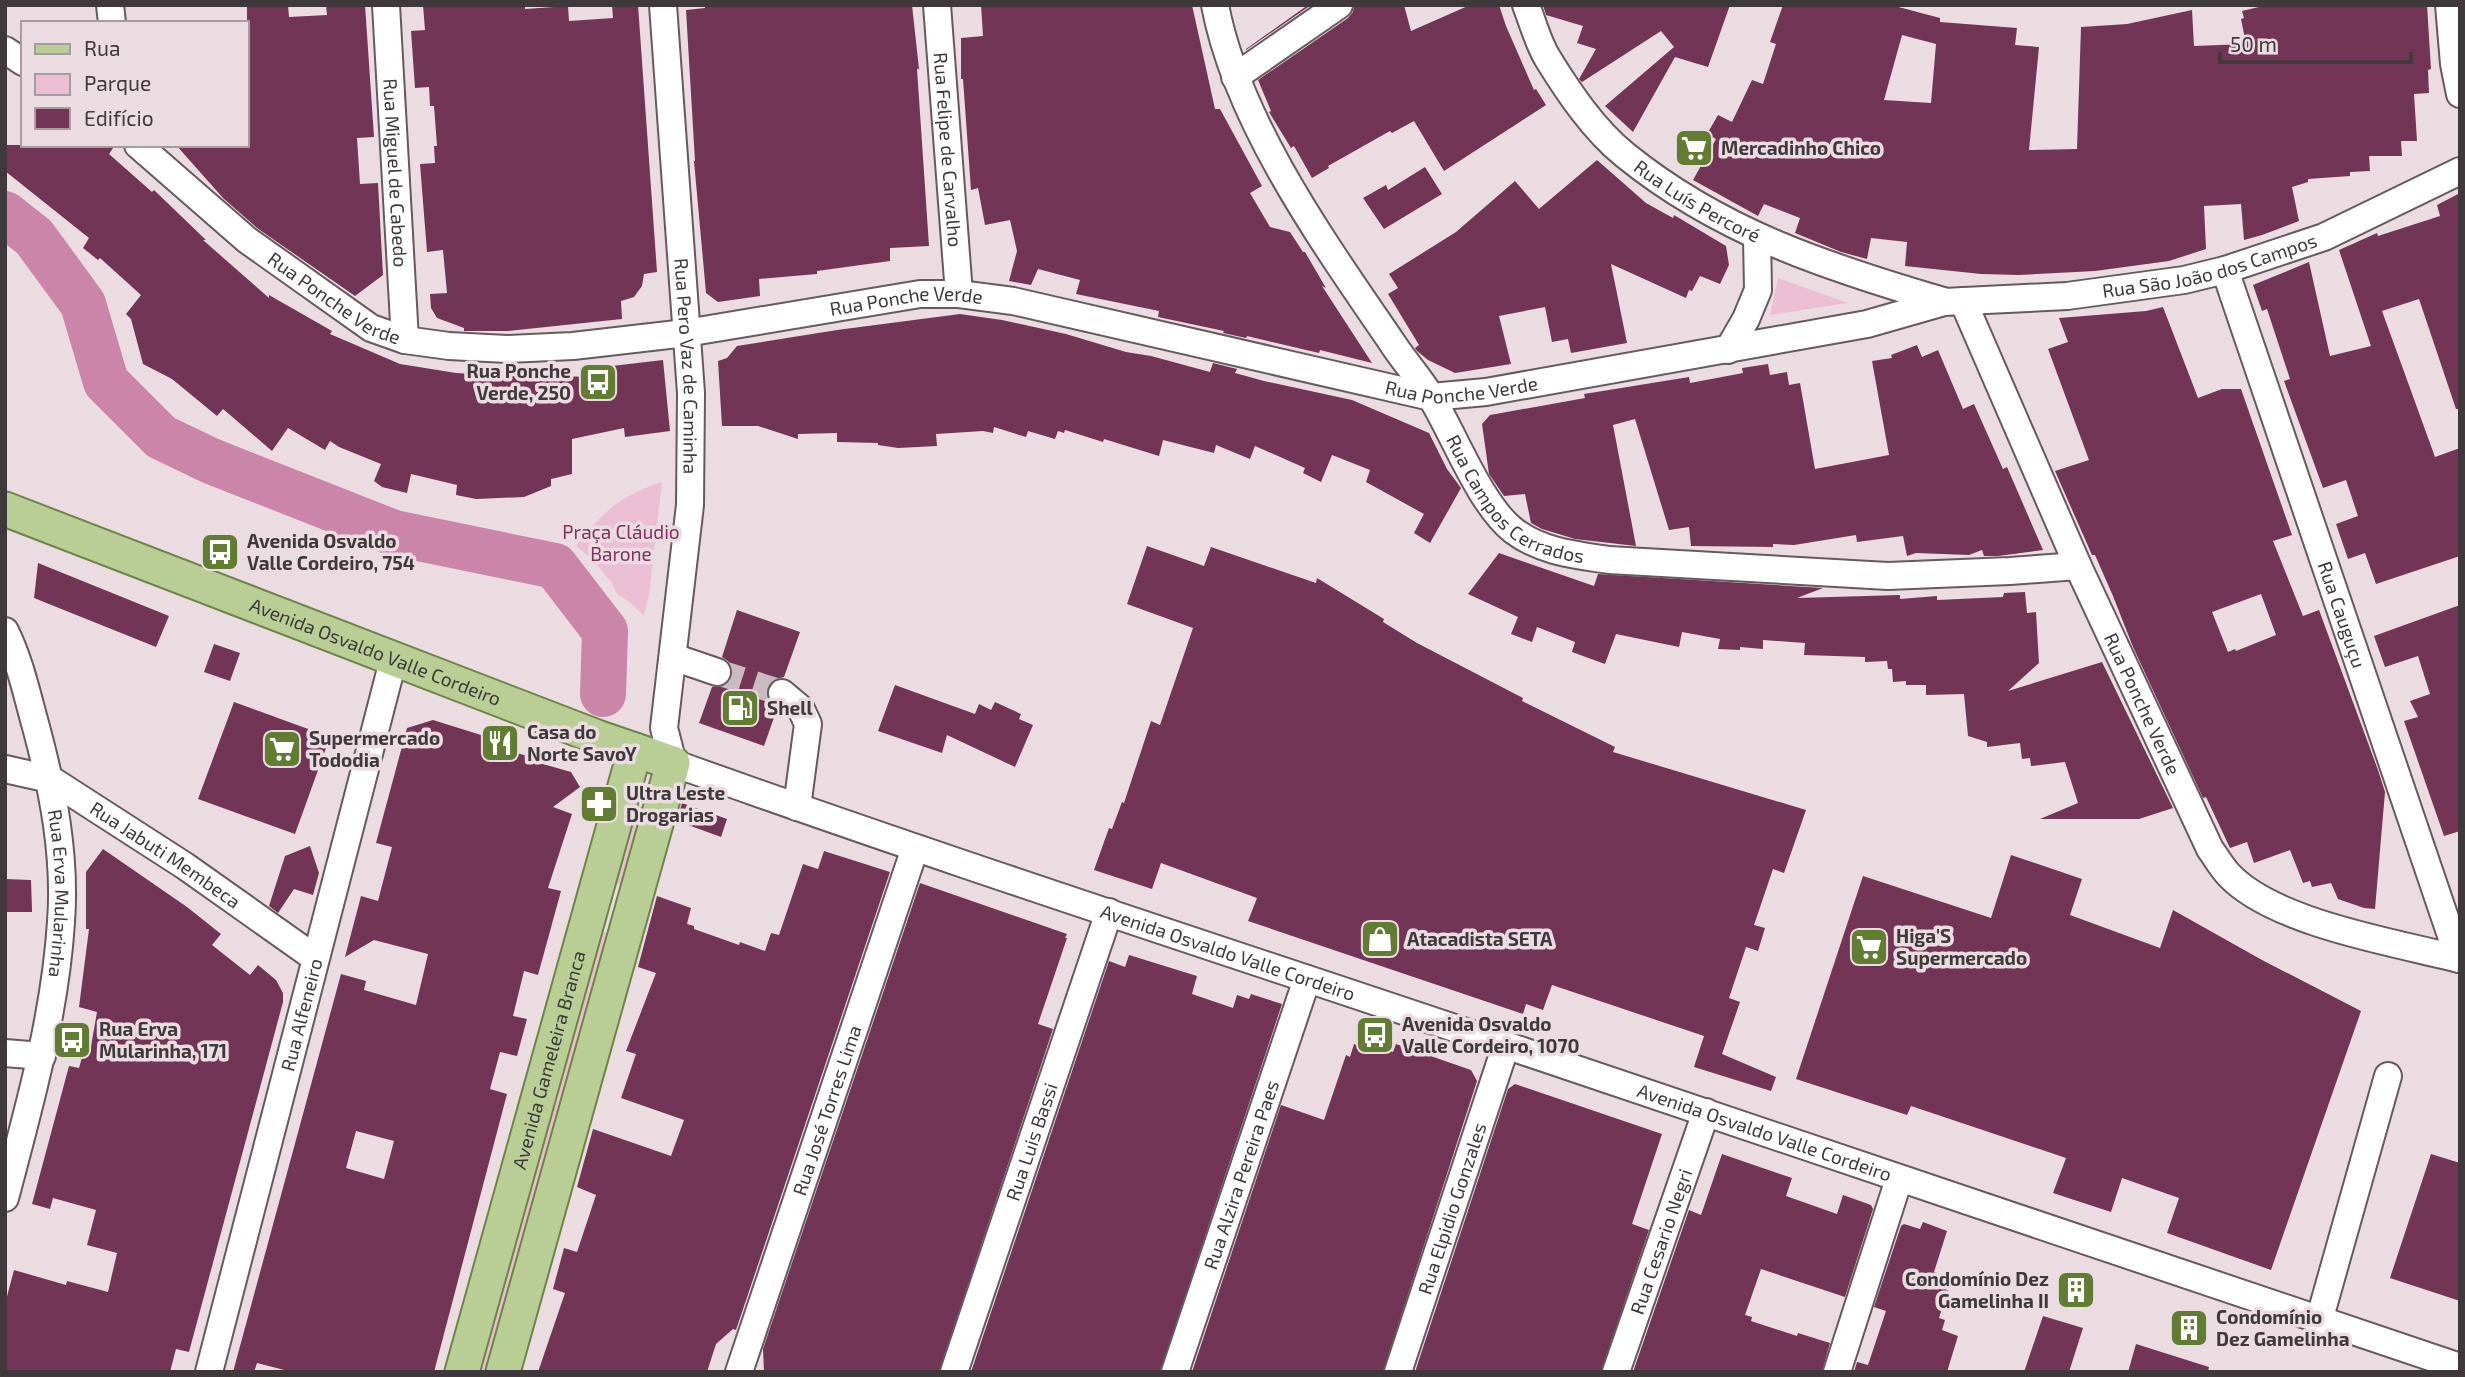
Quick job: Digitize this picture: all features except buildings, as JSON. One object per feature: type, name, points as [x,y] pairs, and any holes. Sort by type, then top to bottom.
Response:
[{"type":"main road","name":"Avenida Osvaldo Valle Cordeiro","points":[[5,509],[673,763]]},
{"type":"main road","name":"Avenida Gameleira Branca","points":[[463,1372],[635,750]]},
{"type":"main road","name":"Avenida Gameleira Branca","points":[[503,1372],[673,763]]},
{"type":"main road","points":[[595,894],[633,906]]},
{"type":"street","name":"Rua Miguel de Cabedo","points":[[386,5],[405,340]]},
{"type":"street","name":"Rua Pero Vaz de Caminha","points":[[663,5],[691,393],[690,505],[664,728],[673,763]]},
{"type":"street","name":"Rua Felipe de Carvalho","points":[[937,5],[960,294]]},
{"type":"street","name":"Rua Campos Cerrados","points":[[1215,5],[1223,45],[1235,77],[1279,168],[1362,299],[1431,397],[1494,511],[1513,531],[1534,543],[1563,554],[1609,560],[1888,576],[2078,566]]},
{"type":"street","points":[[1235,77],[1339,5]]},
{"type":"street","name":"Rua Luís Percoré","points":[[1526,5],[1547,57],[1584,111],[1624,154],[1690,202],[1757,238],[1868,279],[1953,302]]},
{"type":"street","points":[[2449,5],[2454,64],[2460,94]]},
{"type":"street","points":[[5,50],[21,61]]},
{"type":"street","name":"Rua Ponche Verde","points":[[140,147],[247,240],[371,328],[405,340],[449,346],[507,349],[573,346],[686,333],[890,298],[920,294],[960,294],[1013,301],[1431,397],[1486,391],[1728,350],[1867,324],[1953,302],[2210,849],[2229,875],[2258,897],[2308,920],[2460,959]]},
{"type":"street","name":"Rua São João dos Campos","points":[[1953,302],[2067,296],[2184,279],[2225,270],[2324,237],[2460,171]]},
{"type":"street","points":[[1728,350],[1746,319],[1758,290],[1757,238]]},
{"type":"street","name":"Rua Cauguçu","points":[[2225,270],[2460,959]]},
{"type":"street","name":"Rua Erva Mularinha","points":[[5,631],[15,651],[50,779],[60,851],[62,920],[55,986],[42,1056],[5,1198]]},
{"type":"street","name":"Rua Alfeneiro","points":[[209,1372],[394,657]]},
{"type":"street","points":[[673,657],[717,672]]},
{"type":"street","points":[[782,693],[801,709],[808,724],[797,807]]},
{"type":"street","points":[[635,750],[664,728]]},
{"type":"street","name":"Avenida Osvaldo Valle Cordeiro","points":[[673,763],[915,848],[2460,1367]]},
{"type":"street","name":"Rua Jabuti Membeca","points":[[5,769],[50,779],[185,866],[315,958]]},
{"type":"street","name":"Rua José Torres Lima","points":[[738,1372],[915,848]]},
{"type":"street","name":"Rua Luis Bassi","points":[[954,1372],[1108,912]]},
{"type":"street","name":"Rua Alzira Pereira Paes","points":[[1175,1372],[1307,979]]},
{"type":"street","name":"Rua Elpidio Gonzales","points":[[1398,1372],[1506,1045]]},
{"type":"street","points":[[5,1054],[42,1056]]},
{"type":"street","points":[[2319,1321],[2388,1076]]},
{"type":"street","name":"Rua Cesario Negri","points":[[1616,1372],[1706,1112]]},
{"type":"street","points":[[1837,1372],[1899,1179]]},
{"type":"green space","points":[[1778,278],[1848,303],[1770,315]]},
{"type":"green space","name":"Praça Cláudio Barone","points":[[662,482],[649,595],[644,616],[617,594],[612,583],[593,560],[576,546],[613,506],[634,493]]},
{"type":"green space","points":[[636,805],[645,808],[623,885],[614,883]]},
{"type":"green space","points":[[601,931],[610,934],[488,1372],[478,1372]]},
{"type":"waterway","points":[[5,214],[34,237],[83,304],[106,382],[161,437],[211,461],[394,533],[555,566],[605,631],[603,694]]},
{"type":"tunnel","points":[[717,672],[782,693]]},
{"type":"place","name":"Mercadinho Chico","points":[[1694,148]]},
{"type":"place","name":"Rua Ponche Verde, 250","points":[[598,382]]},
{"type":"place","name":"Avenida Osvaldo Valle Cordeiro, 754","points":[[220,552]]},
{"type":"place","name":"Shell","points":[[740,708]]},
{"type":"place","name":"Casa do Norte SavoY","points":[[500,743]]},
{"type":"place","name":"Supermercado Tododia","points":[[282,749]]},
{"type":"place","name":"Ultra Leste Drogarias","points":[[599,804]]},
{"type":"place","name":"Atacadista SETA","points":[[1380,939]]},
{"type":"place","name":"Higa'S Supermercado","points":[[1869,947]]},
{"type":"place","name":"Avenida Osvaldo Valle Cordeiro, 1070","points":[[1375,1035]]},
{"type":"place","name":"Rua Erva Mularinha, 171","points":[[72,1040]]},
{"type":"place","name":"Condomínio Dez Gamelinha II","points":[[2076,1290]]},
{"type":"place","name":"Condomínio Dez Gamelinha","points":[[2189,1328]]}]
